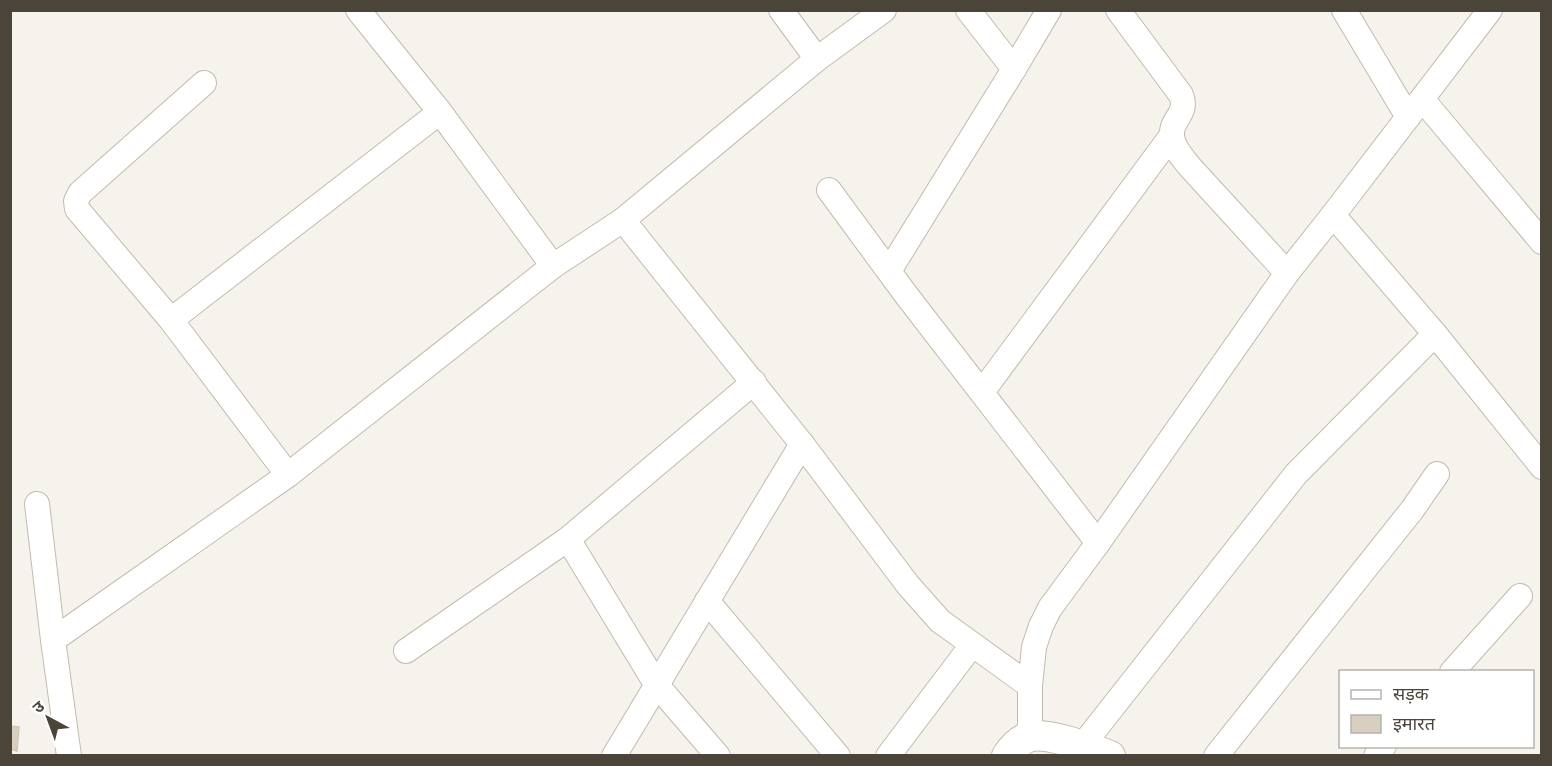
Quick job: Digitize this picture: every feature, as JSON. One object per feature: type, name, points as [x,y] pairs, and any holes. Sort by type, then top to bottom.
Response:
[{"type":"street","points":[[358,10],[440,112],[553,266]]},
{"type":"street","points":[[781,10],[818,59]]},
{"type":"street","points":[[53,640],[288,475],[553,266],[623,220],[818,59],[884,10]]},
{"type":"street","points":[[968,10],[1014,69]]},
{"type":"street","points":[[888,271],[1049,10]]},
{"type":"street","points":[[1118,10],[1181,95],[1184,107],[1173,127],[1172,135],[1178,150],[1287,273]]},
{"type":"street","points":[[1344,10],[1415,108],[1542,242]]},
{"type":"street","points":[[1030,737],[1030,686],[1034,647],[1050,608],[1287,273],[1490,10]]},
{"type":"street","points":[[204,83],[80,193],[76,201],[77,209],[171,320],[288,475]]},
{"type":"street","points":[[171,320],[440,112]]},
{"type":"street","points":[[982,392],[1172,135]]},
{"type":"street","points":[[829,190],[888,271],[1098,543]]},
{"type":"street","points":[[1334,215],[1435,334],[1542,467]]},
{"type":"street","points":[[623,220],[754,382],[908,585],[940,621],[1030,686]]},
{"type":"street","points":[[1082,746],[1296,474],[1435,334]]},
{"type":"street","points":[[406,651],[568,539],[754,382]]},
{"type":"street","points":[[614,756],[802,444]]},
{"type":"street","points":[[1216,756],[1412,510],[1437,474]]},
{"type":"street","points":[[38,504],[69,756]]},
{"type":"street","points":[[568,539],[656,684],[718,756]]},
{"type":"street","points":[[1454,670],[1520,596]]},
{"type":"street","points":[[707,601],[838,756]]},
{"type":"street","points":[[888,756],[972,645]]},
{"type":"street","points":[[1007,756],[1021,741],[1030,737],[1049,737],[1110,756]]},
{"type":"building","points":[[10,726],[19,727],[17,751],[10,749]]}]
